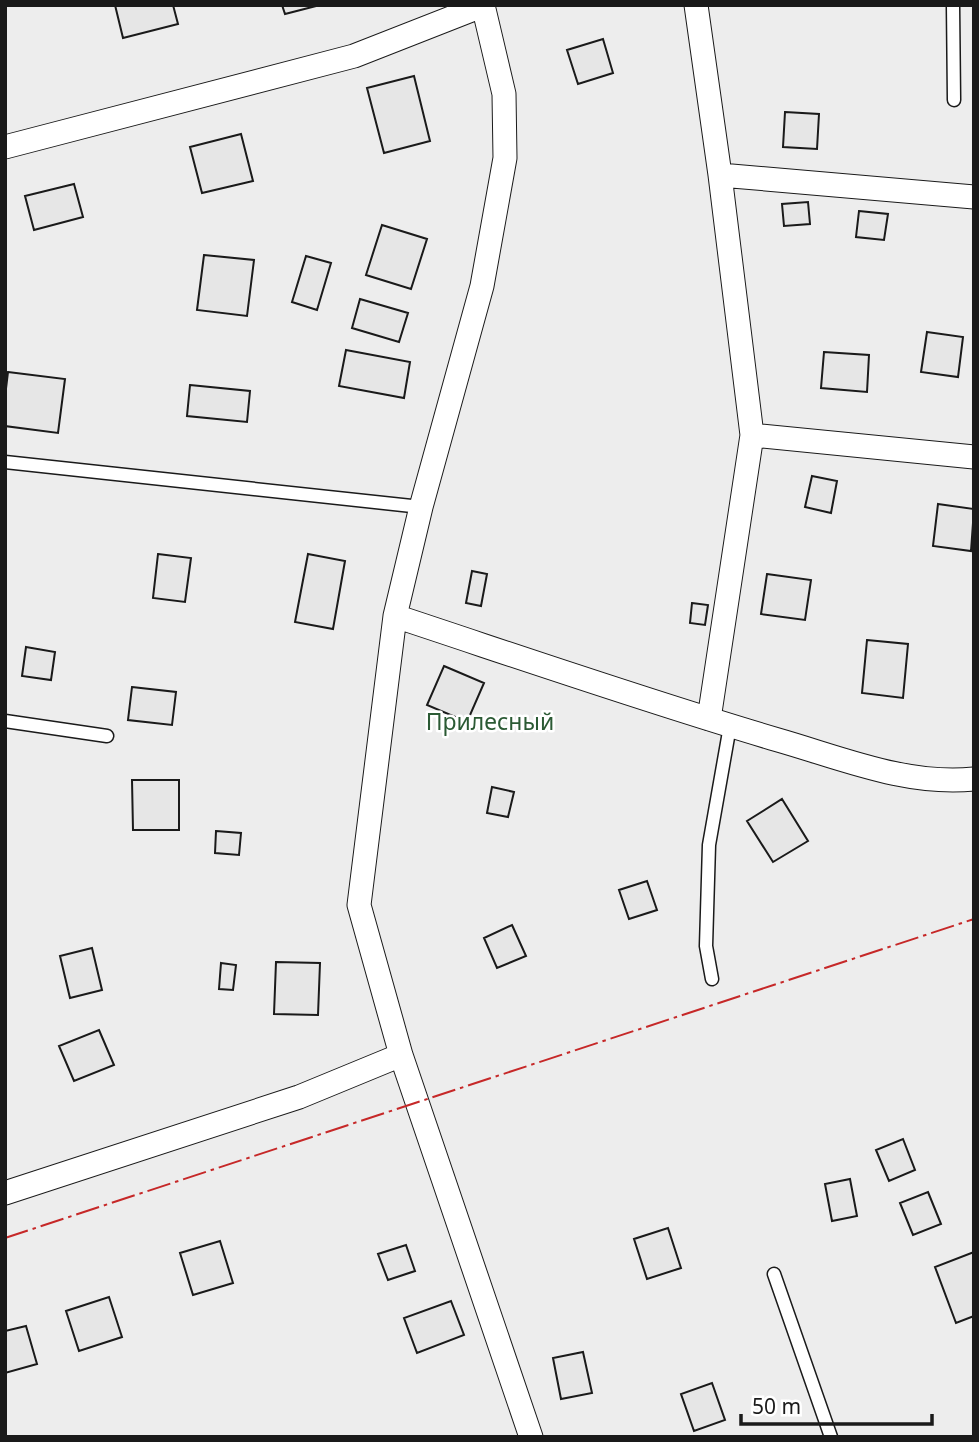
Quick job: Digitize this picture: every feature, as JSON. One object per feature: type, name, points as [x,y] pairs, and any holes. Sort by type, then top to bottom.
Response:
[{"type":"street","points":[[5,147],[354,55],[483,5],[504,94],[505,158],[482,286],[421,507],[395,616],[359,905],[401,1055],[531,1437]]},
{"type":"street","points":[[696,5],[752,435],[720,722]]},
{"type":"street","points":[[720,175],[974,197]]},
{"type":"street","points":[[752,435],[974,457]]},
{"type":"street","points":[[395,616],[720,722],[903,776],[974,779]]},
{"type":"street","points":[[5,1193],[299,1097],[401,1055]]},
{"type":"lane","points":[[953,5],[954,100]]},
{"type":"lane","points":[[5,462],[421,507]]},
{"type":"lane","points":[[5,721],[107,736]]},
{"type":"lane","points":[[712,979],[706,946],[709,845],[720,722]]},
{"type":"lane","points":[[774,1274],[831,1437]]},
{"type":"green space","name":"Прилесный","points":[[5,5],[974,5],[974,1437],[5,1437]]},
{"type":"building","points":[[115,5],[173,5],[178,24],[123,38]]},
{"type":"building","points":[[282,5],[320,5],[285,14]]},
{"type":"building","points":[[603,39],[613,73],[578,84],[567,50]]},
{"type":"building","points":[[414,76],[430,141],[384,153],[367,88]]},
{"type":"building","points":[[785,112],[819,114],[817,149],[783,147]]},
{"type":"building","points":[[241,134],[253,181],[202,193],[190,147]]},
{"type":"building","points":[[74,184],[83,217],[34,230],[25,196]]},
{"type":"building","points":[[808,202],[810,224],[784,226],[782,204]]},
{"type":"building","points":[[859,211],[888,214],[884,240],[856,237]]},
{"type":"building","points":[[382,225],[427,239],[411,289],[366,275]]},
{"type":"building","points":[[204,255],[254,260],[247,316],[197,310]]},
{"type":"building","points":[[306,256],[331,263],[317,310],[292,302]]},
{"type":"building","points":[[360,299],[408,313],[399,342],[352,328]]},
{"type":"building","points":[[927,332],[963,337],[958,377],[921,372]]},
{"type":"building","points":[[346,350],[410,362],[404,398],[339,386]]},
{"type":"building","points":[[824,352],[869,355],[867,392],[821,388]]},
{"type":"building","points":[[8,372],[65,379],[58,433],[5,426]]},
{"type":"building","points":[[190,385],[250,391],[247,422],[187,416]]},
{"type":"building","points":[[812,476],[837,481],[831,513],[805,507]]},
{"type":"building","points":[[938,504],[974,509],[971,551],[933,546]]},
{"type":"building","points":[[158,554],[191,558],[185,602],[153,598]]},
{"type":"building","points":[[308,554],[345,561],[333,629],[295,622]]},
{"type":"building","points":[[472,571],[487,574],[481,606],[466,603]]},
{"type":"building","points":[[767,574],[811,580],[805,620],[761,614]]},
{"type":"building","points":[[692,603],[708,605],[705,625],[690,623]]},
{"type":"building","points":[[867,640],[908,644],[903,698],[862,693]]},
{"type":"building","points":[[26,647],[55,652],[51,680],[22,676]]},
{"type":"building","points":[[444,666],[484,683],[467,722],[427,705]]},
{"type":"building","points":[[132,687],[176,692],[172,725],[128,720]]},
{"type":"building","points":[[132,780],[179,780],[179,830],[133,830]]},
{"type":"building","points":[[492,787],[514,792],[508,817],[487,813]]},
{"type":"building","points":[[782,799],[808,841],[773,862],[747,821]]},
{"type":"building","points":[[216,831],[241,833],[239,855],[215,853]]},
{"type":"building","points":[[647,881],[657,910],[629,919],[619,890]]},
{"type":"building","points":[[512,925],[526,956],[497,968],[484,938]]},
{"type":"building","points":[[92,948],[102,990],[70,998],[60,956]]},
{"type":"building","points":[[276,962],[320,963],[318,1015],[274,1014]]},
{"type":"building","points":[[221,963],[236,965],[233,990],[219,989]]},
{"type":"building","points":[[99,1030],[114,1065],[74,1081],[59,1046]]},
{"type":"building","points":[[903,1139],[915,1170],[889,1181],[876,1150]]},
{"type":"building","points":[[850,1179],[857,1216],[832,1221],[825,1184]]},
{"type":"building","points":[[928,1192],[941,1224],[913,1235],[900,1203]]},
{"type":"building","points":[[668,1228],[681,1268],[647,1279],[634,1239]]},
{"type":"building","points":[[220,1241],[233,1283],[193,1295],[180,1253]]},
{"type":"building","points":[[406,1245],[415,1271],[388,1280],[378,1254]]},
{"type":"building","points":[[974,1252],[974,1316],[956,1323],[935,1267]]},
{"type":"building","points":[[109,1297],[122,1337],[79,1351],[66,1311]]},
{"type":"building","points":[[451,1301],[464,1335],[417,1353],[404,1318]]},
{"type":"building","points":[[26,1326],[37,1364],[5,1373],[5,1331]]},
{"type":"building","points":[[583,1352],[592,1393],[561,1399],[553,1358]]},
{"type":"building","points":[[712,1383],[725,1420],[694,1431],[681,1394]]},
{"type":"power","points":[[5,1238],[974,919]]}]
